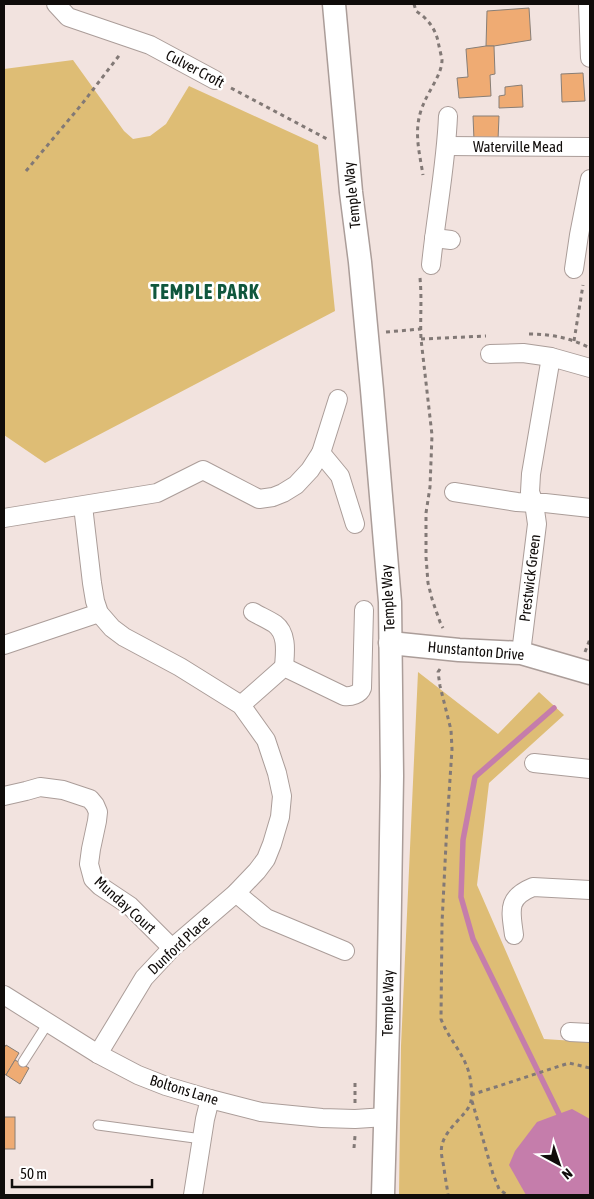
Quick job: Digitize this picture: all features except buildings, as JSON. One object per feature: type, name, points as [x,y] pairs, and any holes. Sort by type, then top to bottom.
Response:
[{"type":"street","name":"Culver Croft","points":[[56,4],[68,17],[150,46],[215,80]]},
{"type":"street","name":"Temple Way","points":[[334,4],[351,192],[360,262],[372,390],[390,602],[392,776],[383,1195]]},
{"type":"street","points":[[588,4],[590,58]]},
{"type":"street","points":[[425,268],[442,239],[448,192],[448,116]]},
{"type":"street","name":"Waterville Mead","points":[[447,146],[590,147]]},
{"type":"street","points":[[578,276],[579,235],[590,179]]},
{"type":"street","points":[[490,354],[523,354],[550,357],[590,368]]},
{"type":"street","name":"Prestwick Green","points":[[521,653],[536,534],[534,503],[530,492],[531,474],[550,357]]},
{"type":"street","points":[[4,518],[157,493],[203,470],[259,500],[273,497],[296,485],[310,470],[321,453],[338,399]]},
{"type":"street","points":[[321,453],[340,476],[354,524]]},
{"type":"street","points":[[454,492],[518,502],[590,508]]},
{"type":"street","name":"Dunford Place","points":[[83,506],[92,583],[99,613],[112,628],[124,637],[180,667],[241,705],[266,740],[277,773],[282,796],[280,817],[266,859],[236,892],[172,948],[144,978],[98,1054]]},
{"type":"street","points":[[284,667],[344,696],[360,692],[362,688],[364,610]]},
{"type":"street","points":[[241,705],[284,667],[284,643],[280,629],[253,612]]},
{"type":"street","points":[[4,645],[99,613]]},
{"type":"street","name":"Hunstanton Drive","points":[[390,643],[459,650],[521,653],[590,673]]},
{"type":"street","points":[[534,762],[590,769]]},
{"type":"street","name":"Munday Court","points":[[4,796],[40,787],[63,790],[90,799],[98,812],[90,849],[89,864],[93,879],[100,886],[130,906],[172,948]]},
{"type":"street","points":[[514,935],[511,909],[519,894],[533,886],[590,890]]},
{"type":"street","points":[[236,892],[266,918],[345,951]]},
{"type":"street","name":"Boltons Lane","points":[[4,995],[98,1054],[138,1075],[166,1086],[261,1112],[322,1118],[386,1117]]},
{"type":"street","points":[[570,1032],[590,1033]]},
{"type":"street","points":[[192,1195],[204,1119],[210,1099]]},
{"type":"lane","points":[[23,1062],[48,1023]]},
{"type":"lane","points":[[98,1125],[202,1140]]},
{"type":"path","points":[[414,4],[416,11],[433,28],[438,39],[442,62],[423,104],[419,118],[418,144],[423,174],[422,182]]},
{"type":"path","points":[[26,171],[82,104],[132,39]]},
{"type":"path","name":"Culver Croft","points":[[215,80],[334,142]]},
{"type":"path","points":[[425,268],[420,329],[432,434],[430,487],[426,513],[426,557],[428,582],[443,630]]},
{"type":"path","points":[[574,341],[578,276]]},
{"type":"path","points":[[381,332],[420,329]]},
{"type":"path","points":[[442,667],[438,672],[451,730],[452,749],[442,923],[441,1019],[445,1030],[463,1057],[471,1084],[472,1100],[493,1174],[499,1188],[507,1195]]},
{"type":"path","points":[[472,1095],[569,1063],[590,1068]]},
{"type":"path","points":[[355,1083],[355,1088]]},
{"type":"path","points":[[448,1195],[441,1154],[442,1146],[446,1134],[470,1107],[472,1100]]},
{"type":"path","points":[[354,1143],[354,1148]]},
{"type":"shaded area","points":[[73,60],[124,131],[133,139],[150,136],[166,124],[189,86],[318,145],[335,311],[45,463],[4,435],[4,69]]},
{"type":"shaded area","points":[[418,672],[498,734],[539,692],[564,715],[489,783],[477,885],[544,1039],[590,1042],[590,1195],[399,1195],[401,1046]]},
{"type":"shaded area","points":[[572,1109],[590,1119],[590,1195],[526,1195],[509,1165],[515,1151],[537,1122]]},
{"type":"waterway","points":[[554,708],[475,777],[463,840],[461,897],[473,939],[559,1114]]},
{"type":"district","name":"TEMPLE PARK","points":[[205,292]]}]
